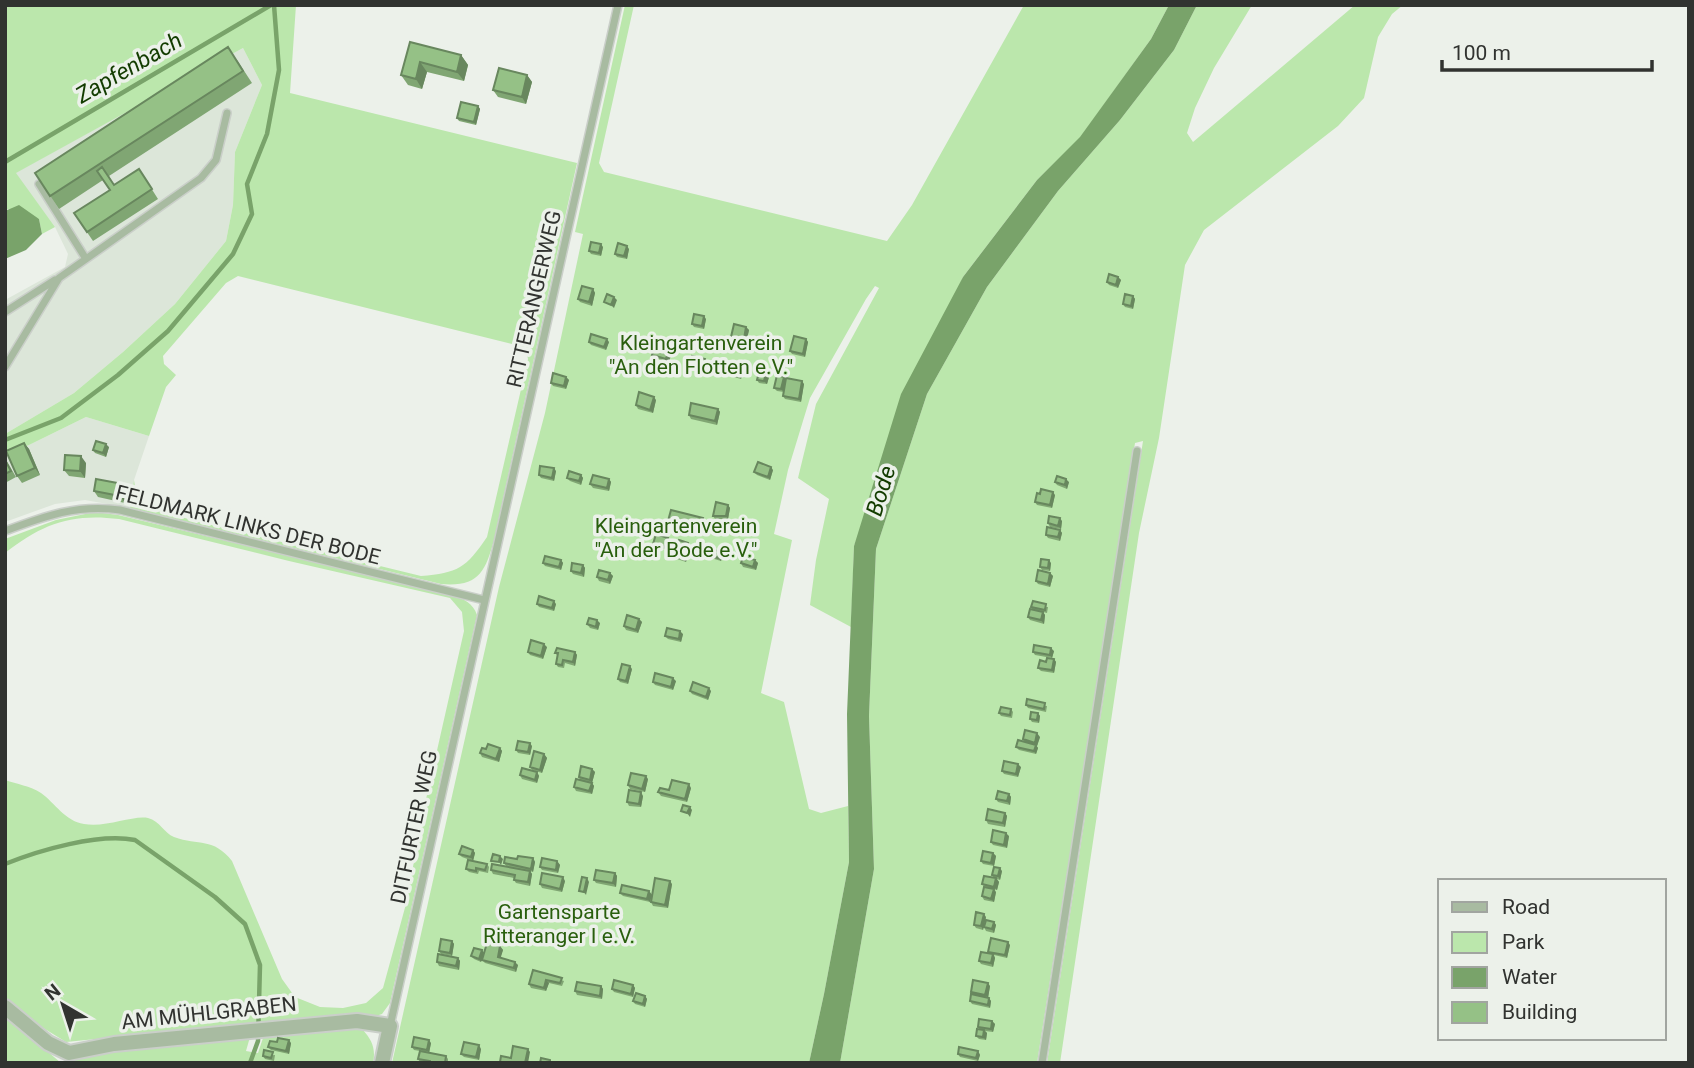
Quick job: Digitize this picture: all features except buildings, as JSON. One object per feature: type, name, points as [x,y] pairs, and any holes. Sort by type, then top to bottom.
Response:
[{"type":"street","name":"AM MÜHLGRABEN","points":[[5,1007],[48,1043],[69,1053],[114,1044],[357,1021],[390,1026]]},
{"type":"street","name":"DITFURTER WEG","points":[[382,1063],[390,1026]]},
{"type":"lane","name":"RITTERANGERWEG","points":[[484,600],[618,5]]},
{"type":"lane","points":[[5,312],[59,278],[201,178],[216,160],[227,113]]},
{"type":"lane","points":[[39,184],[86,259]]},
{"type":"lane","points":[[5,367],[59,278]]},
{"type":"lane","points":[[1042,1063],[1137,451]]},
{"type":"lane","name":"FELDMARK LINKS DER BODE","points":[[5,531],[55,512],[97,507],[120,510],[484,600]]},
{"type":"lane","name":"DITFURTER WEG","points":[[390,1026],[420,900],[484,600]]},
{"type":"shaded area","points":[[243,48],[262,85],[235,152],[233,205],[226,241],[175,304],[123,352],[74,393],[5,434],[5,300],[65,267],[68,254],[55,227],[15,173]]},
{"type":"shaded area","points":[[86,417],[149,436],[134,480],[130,508],[85,500],[55,504],[5,522],[5,454]]},
{"type":"green space","points":[[5,5],[296,5],[290,93],[577,163],[494,540],[487,561],[478,576],[464,583],[441,584],[130,508],[134,480],[136,493],[143,504],[188,519],[421,576],[453,571],[473,556],[487,537],[528,359],[526,351],[520,346],[238,276],[226,283],[163,356],[164,364],[176,375],[166,387],[149,436],[86,417],[5,454],[5,434],[74,393],[123,352],[175,304],[226,241],[233,205],[235,152],[262,85],[243,48],[16,173],[55,227],[42,234],[39,219],[8,209],[5,211]]},
{"type":"green space","points":[[625,5],[634,5],[599,163],[604,172],[887,241],[912,205],[1024,5],[1169,5],[1151,39],[1080,138],[1037,180],[963,277],[854,546],[851,627],[810,605],[829,499],[798,478],[816,404],[879,288],[875,286],[866,299],[810,398],[788,470],[774,534],[792,540],[761,693],[784,702],[809,809],[821,813],[848,806],[849,862],[809,1063],[392,1063],[499,587],[545,413],[583,234],[575,232]]},
{"type":"green space","points":[[1197,5],[1252,5],[1214,68],[1195,108],[1187,133],[1193,142],[1355,5],[1403,5],[1392,14],[1378,37],[1364,98],[1338,126],[1204,230],[1185,265],[1159,438],[1139,533],[1060,1063],[1047,1063],[1143,441],[1135,443],[1037,1063],[840,1063],[874,869],[869,716],[876,549],[927,394],[987,287],[1058,191],[1120,120],[1174,50]]},
{"type":"green space","points":[[95,512],[118,515],[452,595],[473,607],[477,615],[390,1003],[382,1014],[373,1017],[305,1018],[66,1042],[27,1018],[5,998],[5,780],[41,793],[66,816],[77,822],[92,825],[148,818],[174,837],[218,848],[232,861],[282,979],[295,997],[320,1007],[343,1008],[366,1003],[383,988],[406,904],[424,808],[464,631],[462,612],[450,598],[119,519],[86,518],[58,523],[32,535],[5,553],[5,539],[56,520]]},
{"type":"green space","points":[[5,1015],[61,1063],[5,1063]]},
{"type":"green space","points":[[335,1028],[363,1030],[374,1049],[373,1063],[61,1063],[82,1055],[250,1037],[246,1051],[258,1053],[264,1035]]},
{"type":"water","name":"Bode","points":[[1169,5],[1197,5],[1174,50],[1120,120],[1058,191],[987,287],[927,394],[876,549],[869,716],[874,869],[840,1063],[809,1063],[849,862],[847,714],[854,546],[901,394],[963,277],[1037,180],[1080,137],[1151,39]]},
{"type":"water","points":[[19,205],[39,219],[42,234],[26,250],[5,259],[5,211]]},
{"type":"waterway","name":"Zapfenbach","points":[[5,162],[271,5]]},
{"type":"waterway","points":[[5,440],[61,418],[118,375],[168,331],[233,254],[252,214],[247,184],[267,134],[279,70],[274,5]]},
{"type":"waterway","points":[[5,864],[52,848],[87,841],[120,838],[135,840],[215,897],[245,924],[260,965],[258,1041],[250,1063]]},
{"type":"park label","name":"Kleingartenverein \"An den Flotten e.V.\"","points":[[701,355]]},
{"type":"park label","name":"Kleingartenverein \"An der Bode e.V.\"","points":[[676,538]]},
{"type":"park label","name":"Gartensparte Ritteranger I e.V.","points":[[559,924]]}]
